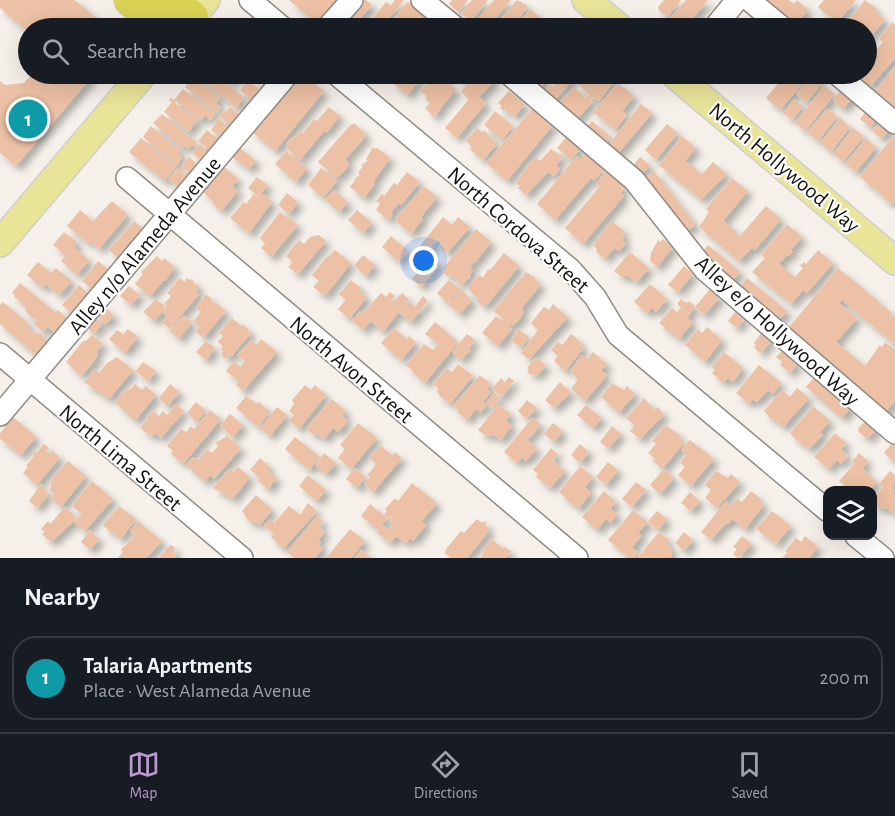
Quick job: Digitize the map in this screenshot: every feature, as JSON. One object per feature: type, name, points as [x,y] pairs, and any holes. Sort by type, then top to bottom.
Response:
[{"type":"highway","points":[[130,0],[183,15]]},
{"type":"main road","points":[[586,0],[608,18]]},
{"type":"main road","points":[[0,243],[135,84]]},
{"type":"main road","name":"North Hollywood Way","points":[[688,84],[895,261]]},
{"type":"street","points":[[250,0],[271,18]]},
{"type":"street","points":[[336,18],[352,0]]},
{"type":"street","points":[[422,0],[444,18]]},
{"type":"street","points":[[722,18],[737,0]]},
{"type":"street","points":[[749,0],[771,18]]},
{"type":"street","name":"Alley n/o Alameda Avenue","points":[[0,416],[280,84]]},
{"type":"street","name":"North Cordova Street","points":[[348,84],[570,269],[595,297],[618,335],[823,507]]},
{"type":"street","name":"Alley e/o Hollywood Way","points":[[521,84],[634,180],[705,270],[895,433]]},
{"type":"street","points":[[849,84],[895,123]]},
{"type":"street","name":"North Avon Street","points":[[127,178],[578,558]]},
{"type":"street","name":"North Lima Street","points":[[0,354],[242,558]]},
{"type":"street","points":[[861,540],[883,558]]},
{"type":"street","points":[[890,558],[895,552]]},
{"type":"building","points":[[0,0],[75,0],[96,18],[18,18],[18,23],[0,8]]},
{"type":"building","points":[[289,0],[340,0],[325,18],[310,18]]},
{"type":"building","points":[[359,0],[366,0],[372,5],[360,18],[344,18]]},
{"type":"building","points":[[395,0],[404,0],[389,18],[373,18],[386,2],[391,5]]},
{"type":"building","points":[[452,0],[468,0],[458,12],[449,4]]},
{"type":"building","points":[[472,0],[488,0],[473,18],[467,18],[461,13]]},
{"type":"building","points":[[494,0],[511,0],[496,18],[479,18]]},
{"type":"building","points":[[517,0],[528,6],[519,18],[502,18]]},
{"type":"building","points":[[664,0],[681,0],[668,16],[660,12],[658,7]]},
{"type":"building","points":[[686,0],[708,0],[693,18],[671,18]]},
{"type":"building","points":[[766,0],[789,0],[794,4],[797,0],[808,10],[801,18],[784,18],[767,4]]},
{"type":"building","points":[[824,0],[856,0],[841,18],[831,18],[818,7]]},
{"type":"building","points":[[865,0],[877,9],[875,11],[885,20],[877,29],[877,18],[850,18]]},
{"type":"building","points":[[408,2],[428,18],[394,18]]},
{"type":"building","points":[[531,9],[540,17],[539,18],[522,18]]},
{"type":"building","points":[[892,22],[895,25],[895,58],[877,79],[877,47],[883,42],[879,39]]},
{"type":"building","points":[[895,66],[895,107],[876,91]]},
{"type":"building","points":[[0,81],[5,85],[86,84],[16,166],[0,153]]},
{"type":"building","points":[[187,84],[203,84],[220,98],[216,103],[221,107],[217,113],[185,87]]},
{"type":"building","points":[[207,84],[228,84],[244,98],[236,108]]},
{"type":"building","points":[[245,84],[253,84],[259,89],[250,99],[240,90]]},
{"type":"building","points":[[292,84],[315,84],[324,91],[275,151],[251,131]]},
{"type":"building","points":[[394,84],[417,84],[407,95]]},
{"type":"building","points":[[427,84],[449,84],[456,89],[434,117],[425,108],[430,103],[425,98],[427,96],[420,91]]},
{"type":"building","points":[[467,84],[491,84],[479,97],[486,103],[457,138],[445,128],[469,99],[461,92]]},
{"type":"building","points":[[529,84],[544,84],[538,91]]},
{"type":"building","points":[[550,84],[552,87],[555,84],[569,84],[552,104],[541,95]]},
{"type":"building","points":[[578,84],[612,84],[599,101],[593,98],[590,100],[592,102],[575,122],[556,106],[574,87],[586,98],[589,94]]},
{"type":"building","points":[[617,84],[634,96],[622,111],[627,115],[615,130],[593,112]]},
{"type":"building","points":[[778,84],[802,84],[780,110],[766,98]]},
{"type":"building","points":[[804,84],[821,84],[806,103],[796,94]]},
{"type":"building","points":[[824,86],[835,94],[805,131],[795,123]]},
{"type":"building","points":[[843,87],[854,96],[843,109],[833,101]]},
{"type":"building","points":[[183,89],[215,114],[210,120],[205,115],[200,121],[176,101],[175,103],[197,121],[188,132],[164,112],[172,102],[169,100],[171,98],[174,100]]},
{"type":"building","points":[[509,91],[525,104],[514,117],[505,109],[504,111],[500,108],[502,106],[498,103]]},
{"type":"building","points":[[794,99],[803,106],[792,120],[783,113]]},
{"type":"building","points":[[641,104],[652,113],[615,157],[605,149]]},
{"type":"building","points":[[230,107],[242,117],[233,127],[219,116],[222,111],[225,113]]},
{"type":"building","points":[[329,107],[340,116],[300,160],[286,148],[288,146],[286,144],[300,131],[303,133],[314,119],[317,121]]},
{"type":"building","points":[[533,108],[553,125],[507,181],[486,163]]},
{"type":"building","points":[[869,108],[879,116],[870,127],[860,119]]},
{"type":"building","points":[[827,109],[831,112],[832,110],[837,117],[818,141],[807,132]]},
{"type":"building","points":[[495,111],[513,126],[502,140],[484,125]]},
{"type":"building","points":[[162,114],[197,143],[194,147],[192,145],[189,149],[185,146],[182,148],[153,123]]},
{"type":"building","points":[[218,118],[230,129],[221,138],[211,130]]},
{"type":"building","points":[[840,118],[850,127],[831,152],[820,143]]},
{"type":"building","points":[[592,121],[611,137],[602,147],[583,132]]},
{"type":"building","points":[[880,122],[892,126],[882,139],[872,131]]},
{"type":"building","points":[[354,123],[366,136],[345,160],[349,163],[347,168],[337,178],[332,174],[331,176],[337,181],[323,198],[308,185],[321,168],[328,174],[330,172],[318,162]]},
{"type":"building","points":[[667,124],[678,133],[656,160],[645,150]]},
{"type":"building","points":[[151,126],[180,151],[178,153],[182,157],[177,166],[143,137]]},
{"type":"building","points":[[853,128],[864,136],[843,162],[833,154]]},
{"type":"building","points":[[476,129],[483,132],[484,130],[497,144],[483,160],[470,149],[472,147],[466,141]]},
{"type":"building","points":[[207,130],[220,141],[211,151],[198,141]]},
{"type":"building","points":[[895,134],[895,200],[892,204],[882,198],[884,197],[860,177]]},
{"type":"building","points":[[567,136],[581,148],[571,160],[557,148]]},
{"type":"building","points":[[682,136],[696,148],[685,161],[701,175],[713,162],[727,174],[701,200],[659,165]]},
{"type":"building","points":[[141,138],[176,167],[164,181],[129,152]]},
{"type":"building","points":[[866,138],[876,147],[856,172],[845,164]]},
{"type":"building","points":[[200,144],[210,153],[202,162],[192,152]]},
{"type":"building","points":[[238,146],[256,161],[249,169],[230,156]]},
{"type":"building","points":[[373,147],[390,158],[364,198],[350,187],[354,179],[360,175],[358,173],[363,166],[361,165],[368,161],[366,159]]},
{"type":"building","points":[[551,149],[563,157],[556,165],[560,169],[554,176],[548,172],[526,195],[516,183],[529,163],[536,158],[540,161]]},
{"type":"building","points":[[286,151],[307,168],[296,182],[275,164]]},
{"type":"building","points":[[585,154],[604,170],[594,181],[591,178],[555,220],[537,204],[577,156],[581,160]]},
{"type":"building","points":[[189,157],[199,166],[191,175],[181,166]]},
{"type":"building","points":[[640,157],[650,165],[640,177],[630,169]]},
{"type":"building","points":[[223,166],[238,179],[232,186],[238,191],[221,211],[202,191]]},
{"type":"building","points":[[178,168],[188,177],[179,188],[168,179]]},
{"type":"building","points":[[654,171],[695,224],[690,230],[683,233],[642,180]]},
{"type":"building","points":[[407,172],[420,182],[401,205],[399,203],[391,213],[393,215],[389,220],[376,210],[380,204],[376,201],[382,194],[384,196],[394,183],[397,185]]},
{"type":"building","points":[[606,172],[625,188],[620,193],[624,196],[583,244],[565,228],[600,186],[596,183]]},
{"type":"building","points":[[257,177],[268,185],[258,196],[248,188]]},
{"type":"building","points":[[732,178],[748,191],[723,221],[735,232],[740,236],[766,206],[781,219],[755,250],[752,248],[739,261],[699,227],[709,212],[706,209]]},
{"type":"building","points":[[424,186],[437,197],[411,234],[395,220]]},
{"type":"building","points":[[334,190],[348,202],[339,212],[325,200]]},
{"type":"building","points":[[262,193],[272,202],[249,233],[230,218],[254,194],[258,198]]},
{"type":"building","points":[[287,193],[298,202],[289,214],[278,205]]},
{"type":"building","points":[[112,201],[127,214],[99,249],[67,226],[80,210],[93,221]]},
{"type":"building","points":[[357,210],[372,223],[363,233],[348,220]]},
{"type":"building","points":[[280,212],[298,225],[271,257],[261,248],[265,244],[260,238]]},
{"type":"building","points":[[443,217],[452,225],[458,217],[470,227],[447,253],[439,247],[442,243],[437,239],[431,246],[433,248],[426,252],[420,246]]},
{"type":"building","points":[[134,221],[144,229],[119,259],[109,250]]},
{"type":"building","points":[[612,221],[624,231],[622,234],[625,237],[622,240],[626,243],[619,251],[614,248],[605,259],[593,245]]},
{"type":"building","points":[[787,224],[802,237],[791,250],[793,252],[779,264],[795,277],[803,268],[800,266],[804,262],[806,264],[818,250],[833,263],[807,293],[803,290],[791,304],[752,272],[765,258],[761,255]]},
{"type":"building","points":[[476,229],[491,242],[470,267],[473,270],[469,275],[471,276],[462,284],[450,274],[448,277],[443,273],[445,270],[443,268]]},
{"type":"building","points":[[64,232],[76,241],[74,248],[89,260],[77,275],[61,261],[66,256],[53,245]]},
{"type":"building","points":[[319,235],[326,241],[298,274],[288,267],[293,262],[286,256],[299,240],[304,244],[310,237]]},
{"type":"building","points":[[391,236],[408,251],[399,262],[382,247]]},
{"type":"building","points":[[663,239],[673,247],[657,267],[650,261],[651,253],[658,240],[660,242]]},
{"type":"building","points":[[708,245],[740,272],[730,283],[699,256]]},
{"type":"building","points":[[335,250],[351,263],[325,296],[313,287],[319,281],[312,275]]},
{"type":"building","points":[[630,252],[649,268],[637,282],[626,275],[623,278],[614,271]]},
{"type":"building","points":[[504,253],[519,266],[487,305],[485,303],[482,306],[477,301],[479,298],[468,289],[479,275],[483,278],[488,269],[490,270]]},
{"type":"building","points":[[363,255],[375,265],[366,276],[354,266]]},
{"type":"building","points":[[157,256],[162,261],[164,258],[175,267],[150,296],[135,284],[143,274],[141,272]]},
{"type":"building","points":[[431,257],[440,264],[421,287],[412,279]]},
{"type":"building","points":[[98,261],[109,270],[93,290],[82,281]]},
{"type":"building","points":[[38,262],[51,273],[56,268],[72,281],[59,295],[46,284],[42,288],[27,275]]},
{"type":"building","points":[[684,266],[693,274],[678,292],[668,285]]},
{"type":"building","points":[[838,268],[877,300],[881,305],[879,306],[882,308],[884,306],[892,313],[890,315],[895,317],[895,345],[842,300],[839,303],[857,318],[836,342],[865,366],[880,345],[882,347],[885,342],[895,350],[895,401],[884,414],[785,332]]},
{"type":"building","points":[[526,272],[541,284],[521,309],[524,312],[519,320],[512,326],[508,323],[507,325],[512,329],[498,346],[482,333],[496,316],[502,321],[504,319],[493,311]]},
{"type":"building","points":[[180,278],[185,282],[187,278],[194,281],[193,283],[199,286],[196,292],[199,294],[170,329],[162,323],[167,317],[162,312],[154,321],[143,312],[156,299],[165,306],[164,310],[167,306],[164,304],[171,296],[167,293]]},
{"type":"building","points":[[747,278],[787,311],[777,322],[738,289]]},
{"type":"building","points":[[351,280],[367,297],[349,319],[338,309],[346,300],[339,294]]},
{"type":"building","points":[[449,280],[460,289],[448,304],[437,293]]},
{"type":"building","points":[[20,283],[55,312],[58,310],[68,319],[56,333],[48,327],[43,332],[34,324],[37,320],[25,310],[26,308],[22,305],[24,303],[14,297],[12,293]]},
{"type":"building","points":[[650,284],[667,299],[656,312],[652,308],[647,313],[634,302]]},
{"type":"building","points":[[79,285],[89,294],[73,314],[62,305]]},
{"type":"building","points":[[129,286],[140,295],[131,305],[120,296]]},
{"type":"building","points":[[710,289],[720,297],[704,315],[695,307]]},
{"type":"building","points":[[461,290],[472,300],[460,314],[449,305]]},
{"type":"building","points":[[390,292],[395,296],[391,301],[393,303],[402,293],[409,299],[383,332],[371,321],[363,330],[352,321],[360,311],[362,313],[366,310],[381,293],[386,297]]},
{"type":"building","points":[[206,294],[214,304],[215,302],[226,311],[203,338],[196,332],[199,327],[193,321],[201,312],[196,308]]},
{"type":"building","points":[[423,296],[428,301],[411,322],[399,313],[409,302],[415,307]]},
{"type":"building","points":[[681,299],[695,306],[687,318],[693,322],[679,339],[668,330],[667,332],[659,323],[672,308],[677,312],[681,308],[677,304]]},
{"type":"building","points":[[3,302],[29,324],[27,327],[49,341],[37,356],[0,324],[0,305]]},
{"type":"building","points":[[553,304],[568,317],[529,359],[521,353],[538,330],[531,323],[544,307],[549,310]]},
{"type":"building","points":[[101,305],[114,315],[106,324],[94,314]]},
{"type":"building","points":[[736,311],[745,318],[737,328],[728,321]]},
{"type":"building","points":[[92,315],[103,323],[94,334],[84,325]]},
{"type":"building","points":[[185,316],[192,322],[179,339],[170,331]]},
{"type":"building","points":[[232,318],[241,326],[243,324],[251,333],[231,357],[229,355],[225,359],[221,355],[223,347],[218,342],[223,336],[219,333]]},
{"type":"building","points":[[435,322],[458,342],[425,383],[406,365],[424,344],[433,350],[439,344],[425,334]]},
{"type":"building","points":[[707,327],[722,340],[705,362],[685,345],[698,329],[702,333]]},
{"type":"building","points":[[394,328],[407,339],[409,336],[416,342],[401,360],[381,343]]},
{"type":"building","points":[[128,329],[138,337],[125,353],[109,339],[117,330],[123,334]]},
{"type":"building","points":[[519,329],[529,337],[521,348],[511,340]]},
{"type":"building","points":[[762,332],[772,340],[760,353],[754,347],[756,345],[754,343]]},
{"type":"building","points":[[467,334],[475,340],[468,348],[471,350],[460,360],[452,352]]},
{"type":"building","points":[[571,334],[581,342],[579,344],[584,348],[565,371],[554,361],[558,356],[551,350],[558,342],[562,345]]},
{"type":"building","points":[[92,335],[103,344],[96,352],[98,354],[92,364],[81,376],[66,362],[83,341]]},
{"type":"building","points":[[261,339],[277,352],[243,391],[236,385],[239,382],[226,371],[234,361],[240,367],[245,361],[237,355],[251,340],[257,345]]},
{"type":"building","points":[[206,341],[215,348],[206,360],[196,352]]},
{"type":"building","points":[[782,351],[798,363],[790,373],[780,365],[782,362],[776,357]]},
{"type":"building","points":[[593,352],[607,364],[601,371],[607,375],[585,401],[571,389],[578,379],[570,371],[582,355],[587,359]]},
{"type":"building","points":[[724,352],[743,368],[733,382],[728,378],[723,383],[712,373],[715,370],[712,367]]},
{"type":"building","points":[[117,357],[133,370],[109,399],[84,382],[95,369],[99,373],[107,363]]},
{"type":"building","points":[[536,357],[546,365],[537,376],[527,372],[529,370],[527,368]]},
{"type":"building","points":[[143,362],[156,371],[148,381],[136,371]]},
{"type":"building","points":[[458,364],[473,376],[450,404],[440,396],[437,391],[439,389],[433,384],[447,368],[452,372]]},
{"type":"building","points":[[759,365],[781,383],[773,394],[768,390],[757,402],[753,399],[749,404],[736,393]]},
{"type":"building","points":[[480,375],[491,384],[487,389],[491,392],[483,402],[487,405],[480,413],[476,409],[467,420],[453,406]]},
{"type":"building","points":[[815,376],[851,407],[842,418],[806,387]]},
{"type":"building","points":[[509,377],[514,381],[502,397],[492,389],[501,378],[505,382]]},
{"type":"building","points":[[560,382],[571,393],[554,408],[545,400]]},
{"type":"building","points":[[612,383],[624,390],[627,386],[635,394],[619,413],[601,397]]},
{"type":"building","points":[[135,384],[142,390],[146,386],[156,395],[135,421],[115,402],[127,388],[130,390]]},
{"type":"building","points":[[170,384],[180,392],[167,406],[159,398]]},
{"type":"building","points":[[305,385],[311,390],[315,385],[326,395],[299,429],[289,420],[294,415],[289,411],[294,404],[292,400]]},
{"type":"building","points":[[797,388],[809,398],[783,427],[764,411],[782,390],[790,397]]},
{"type":"building","points":[[494,393],[500,398],[492,408],[486,403]]},
{"type":"building","points":[[246,396],[257,404],[259,402],[270,412],[258,427],[236,408]]},
{"type":"building","points":[[644,398],[655,410],[658,407],[664,415],[640,439],[630,431],[635,426],[626,418]]},
{"type":"building","points":[[332,399],[346,411],[342,416],[348,421],[338,432],[333,428],[324,439],[306,429]]},
{"type":"building","points":[[527,400],[537,408],[526,419],[518,411]]},
{"type":"building","points":[[196,402],[206,411],[196,422],[187,413]]},
{"type":"building","points":[[176,404],[184,411],[161,438],[155,433],[152,437],[140,428],[154,411],[159,416],[163,411],[167,415]]},
{"type":"building","points":[[499,404],[511,414],[506,420],[512,426],[501,440],[490,434],[487,437],[478,430]]},
{"type":"building","points":[[586,405],[602,418],[593,428],[577,415]]},
{"type":"building","points":[[813,406],[830,421],[820,432],[823,435],[809,449],[790,433]]},
{"type":"building","points":[[277,407],[287,415],[270,436],[260,428]]},
{"type":"building","points":[[210,410],[221,419],[183,464],[171,454],[173,451],[167,446],[181,429],[186,432],[191,426],[194,429]]},
{"type":"building","points":[[230,414],[243,425],[233,437],[220,426]]},
{"type":"building","points":[[13,417],[36,437],[21,455],[0,439],[0,433]]},
{"type":"building","points":[[532,418],[541,424],[526,439],[537,448],[526,461],[522,458],[517,463],[504,452]]},
{"type":"building","points":[[867,420],[877,429],[867,439],[858,431],[858,428]]},
{"type":"building","points":[[358,423],[377,438],[351,469],[338,458],[345,449],[340,445]]},
{"type":"building","points":[[553,423],[563,431],[554,442],[544,434]]},
{"type":"building","points":[[665,425],[680,435],[678,437],[685,442],[662,469],[648,453],[656,444],[652,441]]},
{"type":"building","points":[[612,426],[621,434],[608,448],[600,442]]},
{"type":"building","points":[[835,433],[846,443],[841,449],[848,456],[841,464],[837,460],[829,469],[814,457]]},
{"type":"building","points":[[227,436],[241,448],[214,479],[210,475],[205,482],[186,465],[193,457],[198,460],[207,449],[212,453],[218,446],[215,443]]},
{"type":"building","points":[[295,437],[320,457],[309,470],[285,449]]},
{"type":"building","points":[[690,440],[714,459],[691,486],[678,475],[685,467],[680,463],[687,455],[681,450]]},
{"type":"building","points":[[893,442],[895,444],[894,462],[884,453]]},
{"type":"building","points":[[44,444],[49,448],[46,451],[50,454],[53,451],[60,457],[37,485],[23,473],[34,456],[32,455],[34,451],[36,453]]},
{"type":"building","points":[[580,444],[589,452],[580,463],[571,455]]},
{"type":"building","points":[[380,445],[392,455],[395,452],[402,458],[373,492],[364,484],[370,477],[367,475],[375,466],[369,458]]},
{"type":"building","points":[[551,448],[558,454],[552,460],[565,471],[550,488],[536,477],[538,474],[533,470]]},
{"type":"building","points":[[324,453],[336,463],[326,474],[315,465]]},
{"type":"building","points":[[859,453],[868,461],[862,468],[877,482],[874,486],[845,486],[839,481],[854,464],[852,462]]},
{"type":"building","points":[[260,458],[270,467],[267,470],[277,478],[268,489],[250,470]]},
{"type":"building","points":[[68,461],[86,476],[61,507],[50,498],[54,494],[50,490],[52,479]]},
{"type":"building","points":[[608,462],[618,470],[606,485],[596,477]]},
{"type":"building","points":[[580,466],[593,477],[585,487],[591,493],[579,508],[559,492]]},
{"type":"building","points":[[238,467],[250,477],[233,499],[213,488],[229,469],[233,472]]},
{"type":"building","points":[[355,468],[366,477],[357,488],[346,479]]},
{"type":"building","points":[[664,469],[674,478],[660,494],[650,485]]},
{"type":"building","points":[[716,471],[728,478],[731,474],[740,482],[717,508],[705,498],[711,490],[705,485]]},
{"type":"building","points":[[890,471],[895,475],[895,485],[892,488],[895,491],[894,514],[887,508],[885,510],[877,507],[877,494],[883,487],[879,484]]},
{"type":"building","points":[[308,475],[326,490],[317,501],[299,486]]},
{"type":"building","points":[[92,481],[113,499],[85,531],[74,522],[82,514],[72,506]]},
{"type":"building","points":[[636,482],[646,490],[632,507],[622,499]]},
{"type":"building","points":[[412,483],[437,503],[422,521],[426,525],[413,541],[410,538],[406,543],[396,536],[390,543],[361,516],[370,504],[387,518],[382,524],[389,530],[393,525],[389,521],[393,516],[389,519],[384,515],[387,511],[385,509],[395,498],[398,501]]},
{"type":"building","points":[[41,484],[49,494],[37,508],[29,501]]},
{"type":"building","points":[[604,491],[616,502],[610,509],[618,514],[610,523],[606,519],[597,530],[582,517]]},
{"type":"building","points":[[751,491],[761,499],[759,501],[764,505],[745,529],[732,519],[711,540],[701,532],[726,501],[731,506],[737,498],[742,502]]},
{"type":"building","points":[[690,492],[700,501],[691,511],[681,503]]},
{"type":"building","points":[[256,495],[272,510],[260,525],[254,521],[250,523],[242,511]]},
{"type":"building","points":[[308,503],[317,511],[283,549],[271,537],[274,534],[264,526],[270,519],[274,523],[289,506],[300,515]]},
{"type":"building","points":[[119,506],[136,519],[121,539],[103,525]]},
{"type":"building","points":[[65,507],[77,518],[51,542],[42,534],[45,532],[41,529],[48,521],[50,524]]},
{"type":"building","points":[[633,510],[648,522],[638,533],[642,536],[632,547],[638,553],[634,558],[629,558],[608,540]]},
{"type":"building","points":[[657,511],[667,519],[658,530],[648,521]]},
{"type":"building","points":[[772,511],[791,526],[776,544],[756,529]]},
{"type":"building","points":[[317,516],[323,521],[319,527],[325,532],[318,540],[321,542],[319,545],[323,548],[315,558],[294,558],[287,552]]},
{"type":"building","points":[[477,519],[482,523],[484,521],[487,523],[485,525],[489,529],[467,558],[451,558],[444,553],[461,531],[464,533]]},
{"type":"building","points":[[138,521],[162,541],[146,558],[118,558],[123,552],[121,550],[135,535],[130,531]]},
{"type":"building","points":[[350,529],[365,541],[351,558],[326,558]]},
{"type":"building","points":[[90,530],[99,539],[90,550],[81,542]]},
{"type":"building","points":[[659,532],[669,540],[666,543],[672,548],[671,557],[639,558],[638,557]]},
{"type":"building","points":[[684,532],[693,540],[684,551],[675,543]]},
{"type":"building","points":[[742,536],[752,544],[738,558],[733,554],[737,549],[733,547]]},
{"type":"building","points":[[805,536],[818,547],[809,558],[782,558],[796,538],[801,542]]},
{"type":"building","points":[[492,539],[503,549],[505,547],[511,551],[505,558],[481,558],[484,554],[481,552]]},
{"type":"building","points":[[171,545],[175,548],[174,553],[177,555],[175,558],[159,558],[168,547]]},
{"type":"building","points":[[361,550],[371,558],[354,558]]},
{"type":"place","name":"Talaria Apartments","points":[[28,119]]}]
